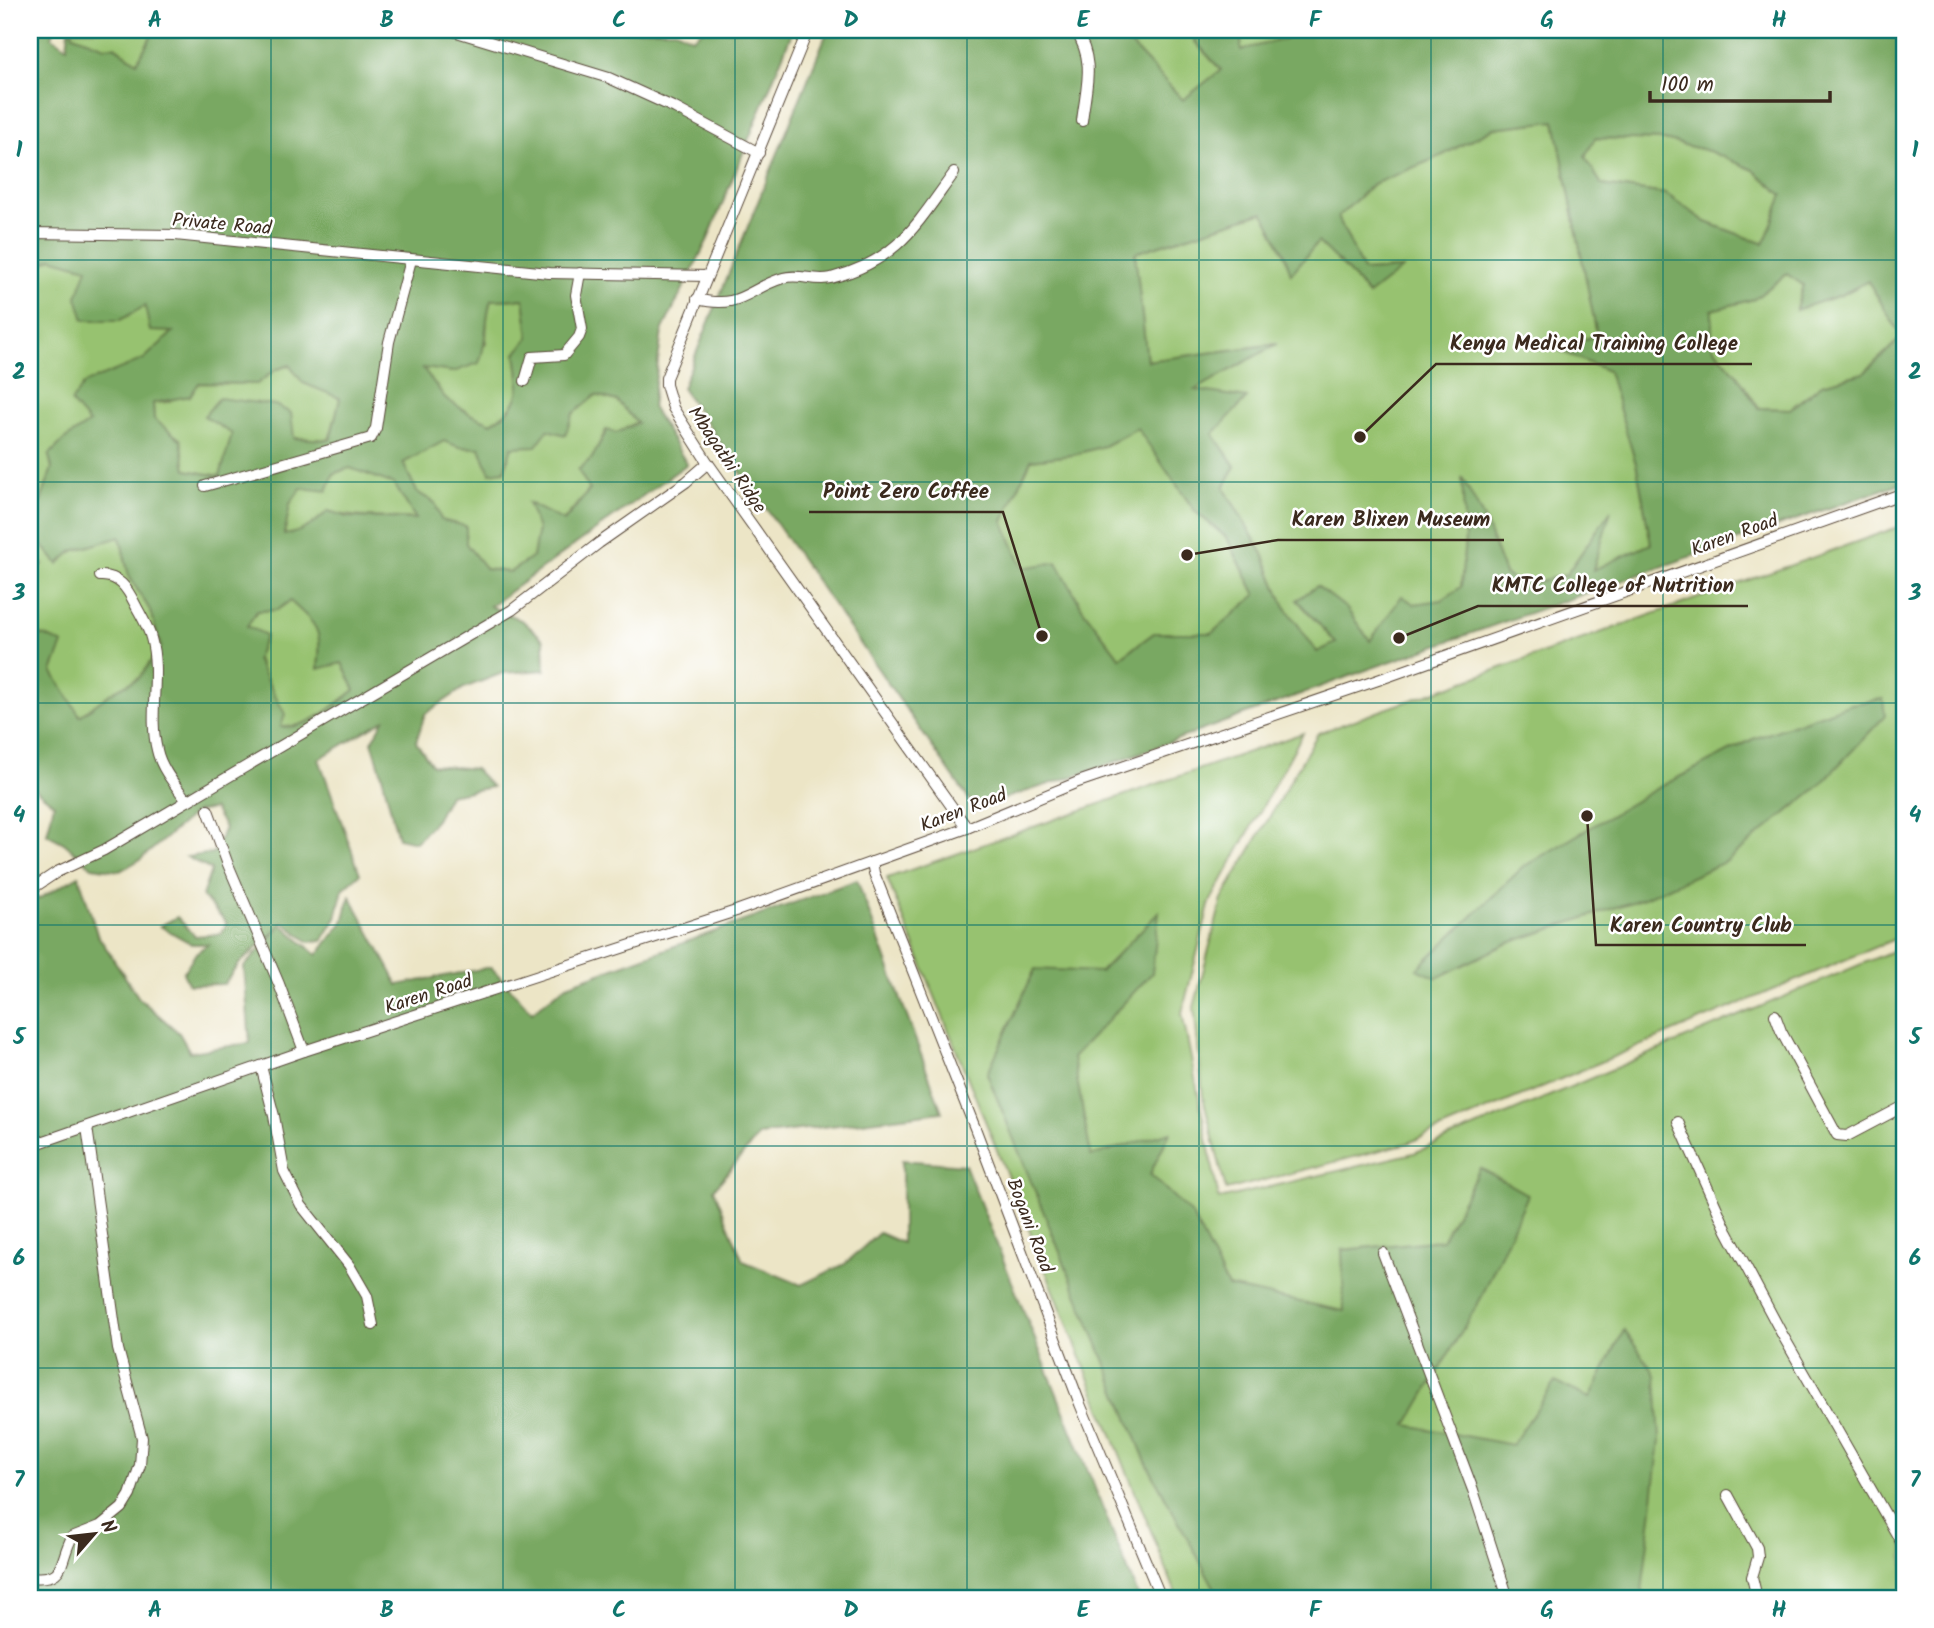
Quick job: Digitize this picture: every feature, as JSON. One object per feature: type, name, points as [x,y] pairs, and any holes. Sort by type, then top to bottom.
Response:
[{"type":"street","points":[[450,30],[608,78],[675,108],[759,153]]},
{"type":"street","name":"Mbagathi Ridge","points":[[808,30],[669,368],[666,385],[673,408],[708,463],[967,828]]},
{"type":"street","points":[[1075,30],[1084,43],[1089,60],[1082,121]]},
{"type":"street","points":[[698,299],[726,303],[748,296],[783,278],[819,281],[883,257],[902,242],[954,173]]},
{"type":"street","name":"Private Road","points":[[30,233],[175,235],[548,273],[707,276]]},
{"type":"street","points":[[205,486],[371,438],[376,428],[389,342],[411,260]]},
{"type":"street","points":[[525,381],[532,357],[564,355],[579,337],[582,329],[576,295],[580,273]]},
{"type":"street","points":[[30,890],[57,873],[104,850],[512,610],[708,463]]},
{"type":"street","name":"Karen Road","points":[[30,1146],[304,1051],[686,928],[967,828],[1078,782],[1378,680],[1904,493]]},
{"type":"street","points":[[100,576],[108,576],[124,585],[151,635],[157,752],[170,778],[187,801]]},
{"type":"street","points":[[208,810],[304,1051]]},
{"type":"street","name":"Bogani Road","points":[[872,862],[1080,1404],[1161,1598]]},
{"type":"street","points":[[1775,1015],[1837,1135],[1847,1136],[1904,1106]]},
{"type":"street","points":[[261,1066],[284,1171],[301,1205],[349,1265],[367,1296],[373,1325]]},
{"type":"street","points":[[1678,1122],[1727,1231],[1782,1334],[1904,1546]]},
{"type":"street","points":[[30,1577],[54,1576],[59,1571],[72,1537],[100,1526],[122,1508],[130,1495],[140,1465],[142,1438],[118,1349],[88,1127]]},
{"type":"street","points":[[1383,1253],[1473,1490],[1508,1598]]},
{"type":"street","points":[[1728,1495],[1757,1548],[1758,1557],[1752,1577],[1758,1598]]},
{"type":"green space","points":[[30,30],[54,30],[52,37],[67,47],[69,30],[72,30],[73,35],[105,47],[114,46],[137,62],[155,30],[676,30],[692,38],[703,30],[793,30],[708,239],[662,331],[652,407],[687,464],[490,606],[523,621],[544,640],[545,670],[503,673],[464,688],[425,714],[416,742],[432,765],[475,769],[492,787],[449,795],[436,820],[416,842],[398,838],[372,742],[384,720],[319,759],[360,874],[343,889],[336,918],[322,941],[309,942],[283,922],[281,924],[317,955],[343,922],[350,896],[398,985],[491,967],[532,1012],[567,985],[857,880],[942,1112],[759,1135],[714,1189],[743,1261],[801,1285],[845,1264],[879,1233],[902,1243],[902,1160],[965,1165],[1139,1598],[30,1598],[30,894],[38,899],[79,876],[97,934],[139,998],[179,1033],[190,1052],[250,1043],[244,967],[280,926],[240,963],[224,984],[189,985],[183,973],[196,953],[208,944],[192,944],[160,926],[177,917],[195,936],[221,934],[227,923],[202,896],[211,870],[187,857],[213,853],[225,828],[214,809],[196,812],[141,859],[120,871],[92,867],[64,843],[47,834],[54,804],[30,785],[30,608],[31,635],[46,636],[63,644],[52,671],[80,716],[114,691],[139,678],[161,647],[150,610],[129,576],[120,537],[73,551],[58,564],[31,532],[52,468],[49,455],[64,440],[89,423],[71,402],[85,383],[144,359],[173,332],[150,331],[145,306],[120,320],[84,320],[77,297],[87,268],[52,258],[30,269]],"holes":[[[524,299],[529,337],[516,354],[519,386],[515,402],[491,423],[446,399],[423,368],[453,372],[479,363],[491,300]],[[290,365],[303,383],[340,398],[330,440],[294,438],[291,413],[275,405],[219,398],[204,416],[232,434],[220,476],[186,470],[181,440],[154,419],[153,403],[190,396],[199,383],[257,384],[275,370]],[[596,395],[617,401],[637,423],[617,433],[607,430],[592,458],[578,470],[590,490],[564,521],[528,503],[538,529],[533,557],[510,572],[486,569],[466,544],[466,526],[441,520],[435,503],[417,492],[403,463],[444,441],[459,447],[480,448],[490,473],[504,471],[512,447],[536,446],[548,430],[565,435],[573,414]],[[350,468],[394,484],[416,519],[347,517],[328,511],[308,527],[284,535],[290,504],[301,488],[327,491],[334,473]],[[290,601],[313,623],[319,637],[318,669],[342,663],[355,690],[311,720],[291,727],[281,727],[285,714],[256,660],[266,635],[247,626],[257,611],[277,610]]]},
{"type":"green space","points":[[72,30],[155,30],[137,62],[115,46],[105,47],[73,35]]},
{"type":"green space","points":[[828,30],[1117,30],[1183,100],[1221,70],[1194,40],[1207,30],[1242,30],[1241,50],[1321,30],[1904,30],[1904,482],[1369,669],[1096,769],[975,808],[682,388]],"holes":[[[1555,121],[1597,335],[1556,349],[1608,371],[1637,467],[1651,544],[1593,570],[1611,510],[1566,575],[1523,585],[1505,574],[1484,519],[1462,477],[1465,539],[1461,587],[1442,600],[1414,604],[1402,596],[1370,641],[1346,608],[1317,586],[1297,600],[1336,643],[1317,652],[1284,605],[1263,554],[1224,488],[1235,466],[1213,434],[1247,398],[1195,390],[1277,344],[1147,361],[1135,253],[1263,212],[1284,253],[1291,274],[1318,242],[1368,295],[1402,269],[1363,271],[1338,217],[1373,184],[1441,156],[1493,128]],[[1595,138],[1664,140],[1709,151],[1754,170],[1783,195],[1764,244],[1706,222],[1666,194],[1602,185],[1585,157]],[[1787,274],[1803,285],[1796,310],[1841,295],[1868,281],[1902,337],[1864,373],[1822,384],[1790,409],[1758,408],[1737,375],[1712,346],[1712,310],[1754,299]],[[1137,428],[1195,511],[1227,538],[1256,595],[1212,633],[1154,633],[1120,658],[1082,608],[1057,562],[1023,568],[1003,521],[1031,460],[1072,455],[1104,446]]]},
{"type":"green space","points":[[1117,30],[1207,30],[1194,41],[1221,70],[1183,100]]},
{"type":"green space","points":[[1242,30],[1321,30],[1321,31],[1240,50]]},
{"type":"green space","points":[[1555,121],[1597,335],[1557,348],[1608,371],[1637,467],[1651,544],[1593,571],[1609,513],[1566,575],[1523,585],[1505,574],[1484,519],[1463,479],[1465,539],[1461,587],[1442,600],[1414,604],[1402,596],[1370,641],[1346,608],[1337,644],[1317,652],[1284,605],[1263,554],[1224,488],[1235,466],[1213,434],[1194,391],[1275,344],[1147,361],[1135,253],[1264,212],[1291,273],[1318,242],[1368,295],[1401,269],[1363,271],[1338,217],[1373,184],[1441,156],[1493,128]]},
{"type":"green space","points":[[1595,138],[1664,140],[1709,151],[1754,170],[1783,195],[1764,244],[1706,222],[1666,194],[1602,185],[1585,157]]},
{"type":"green space","points":[[52,258],[88,268],[77,297],[120,320],[145,306],[174,331],[144,359],[121,370],[89,423],[64,440],[49,456],[52,468],[31,532],[73,551],[120,536],[129,576],[150,610],[161,646],[139,678],[114,691],[80,716],[51,671],[46,636],[31,635],[30,578],[43,564],[30,557],[30,366],[34,357],[30,354],[30,269]]},
{"type":"green space","points":[[1787,274],[1803,285],[1796,309],[1841,295],[1868,281],[1902,337],[1864,373],[1822,384],[1790,409],[1759,408],[1737,375],[1712,346],[1711,310],[1754,299]]},
{"type":"green space","points":[[524,299],[529,337],[516,354],[518,394],[510,409],[491,423],[446,399],[422,367],[453,372],[486,344],[487,314],[491,300]]},
{"type":"green space","points":[[290,365],[303,383],[341,398],[329,440],[232,434],[220,476],[186,470],[181,440],[154,420],[153,403],[168,402],[199,383],[256,384],[275,370]]},
{"type":"green space","points":[[596,395],[617,401],[638,422],[617,433],[606,430],[592,458],[578,470],[590,489],[563,521],[529,503],[538,529],[533,557],[510,572],[486,569],[466,544],[441,520],[435,503],[417,492],[403,463],[444,440],[459,447],[480,448],[490,473],[511,447],[548,430]]},
{"type":"green space","points":[[1137,428],[1195,511],[1227,538],[1256,595],[1212,633],[1154,633],[1120,658],[1082,608],[1071,587],[1023,568],[1003,521],[1031,460],[1072,455],[1104,446]]},
{"type":"green space","points":[[350,467],[394,484],[416,519],[361,517],[328,511],[308,527],[284,536],[290,504],[301,488]]},
{"type":"green space","points":[[1904,525],[1904,935],[1408,1143],[1226,1190],[1203,1097],[1194,1007],[1222,899],[1318,733]]},
{"type":"green space","points":[[290,600],[313,623],[319,636],[318,668],[342,663],[356,689],[311,720],[291,727],[281,727],[247,626],[257,611],[277,610]]},
{"type":"green space","points":[[1883,699],[1885,716],[1819,786],[1727,861],[1644,898],[1506,944],[1437,978],[1417,969],[1523,867],[1656,789],[1753,739],[1851,704]]},
{"type":"green space","points":[[1303,733],[1210,902],[1182,1013],[1219,1199],[1414,1153],[1904,946],[1904,1598],[1178,1598],[887,878]]},
{"type":"green space","points":[[1159,912],[1152,973],[1073,1057],[1091,1156],[1170,1132],[1150,1174],[1192,1215],[1228,1287],[1344,1311],[1342,1250],[1442,1240],[1480,1168],[1528,1195],[1481,1298],[1407,1425],[1512,1445],[1555,1382],[1590,1398],[1624,1330],[1656,1375],[1660,1440],[1642,1592],[1646,1598],[1220,1598],[1146,1462],[987,1074],[1035,969],[1100,972]]},
{"type":"place","name":"Kenya Medical Training College","points":[[1360,437]]},
{"type":"place","name":"Karen Blixen Museum","points":[[1187,555]]},
{"type":"place","name":"Point Zero Coffee","points":[[1042,636]]},
{"type":"place","name":"KMTC College of Nutrition","points":[[1399,638]]},
{"type":"place","name":"Karen Country Club","points":[[1587,816]]}]
